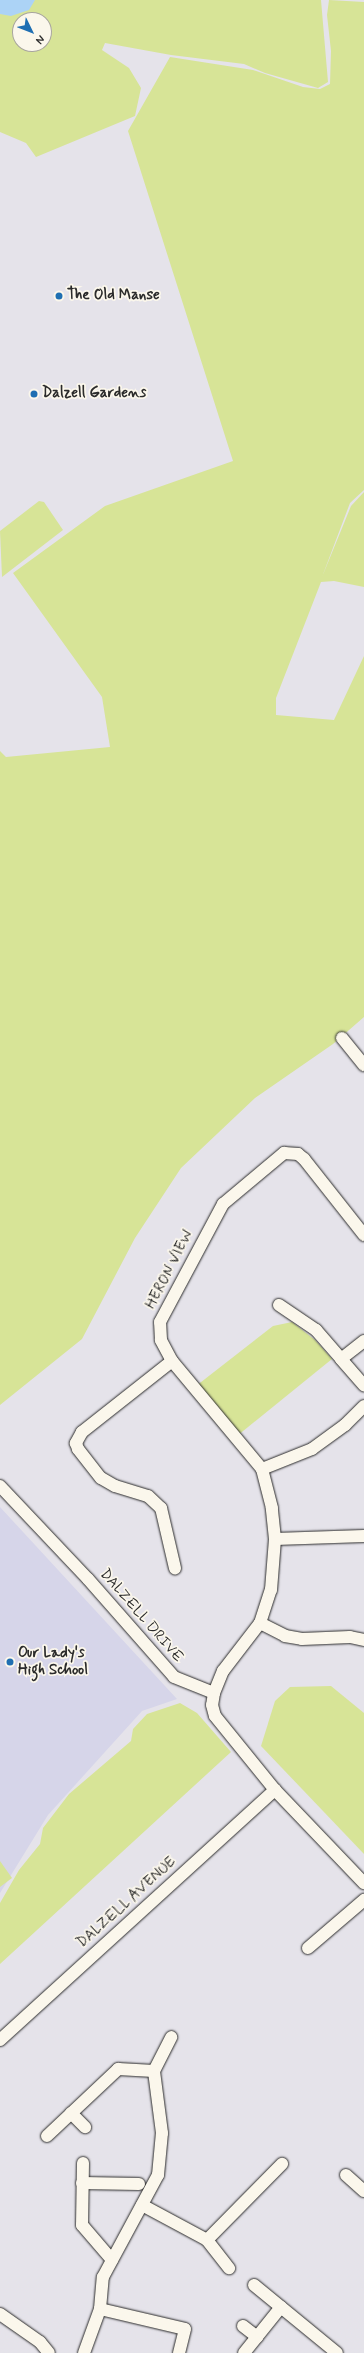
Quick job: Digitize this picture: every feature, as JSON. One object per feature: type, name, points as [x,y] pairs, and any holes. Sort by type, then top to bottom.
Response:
[{"type":"street","points":[[342,1038],[364,1065]]},
{"type":"street","name":"HERON VIEW","points":[[214,1693],[223,1671],[260,1623],[271,1590],[275,1539],[272,1508],[262,1469],[172,1361],[161,1340],[160,1322],[164,1311],[222,1204],[284,1153],[298,1154],[304,1159],[364,1235]]},
{"type":"street","points":[[279,1305],[316,1330],[364,1385]]},
{"type":"street","points":[[341,1359],[364,1341]]},
{"type":"street","points":[[172,1361],[82,1432],[76,1443],[78,1449],[101,1478],[115,1486],[148,1496],[161,1508],[175,1568]]},
{"type":"street","points":[[262,1469],[312,1449],[345,1425],[364,1406]]},
{"type":"street","name":"DALZELL DRIVE","points":[[0,1486],[88,1579],[174,1677],[214,1693]]},
{"type":"street","points":[[275,1539],[364,1536]]},
{"type":"street","points":[[260,1623],[284,1636],[302,1638],[350,1637],[364,1640]]},
{"type":"street","points":[[214,1693],[212,1705],[215,1716],[275,1790],[364,1884]]},
{"type":"street","name":"DALZELL AVENUE","points":[[0,2040],[275,1790]]},
{"type":"street","points":[[308,1948],[364,1900]]},
{"type":"street","points":[[84,2353],[100,2309],[103,2277],[158,2175],[162,2133],[154,2071],[171,2037]]},
{"type":"street","points":[[47,2136],[118,2069],[154,2071]]},
{"type":"street","points":[[72,2113],[85,2127]]},
{"type":"street","points":[[83,2163],[82,2226],[112,2260]]},
{"type":"street","points":[[207,2240],[282,2164]]},
{"type":"street","points":[[346,2175],[364,2191]]},
{"type":"street","points":[[82,2183],[139,2184]]},
{"type":"street","points":[[142,2205],[207,2240],[229,2268]]},
{"type":"street","points":[[254,2285],[337,2353]]},
{"type":"street","points":[[244,2353],[281,2307]]},
{"type":"street","points":[[100,2309],[185,2329],[179,2353]]},
{"type":"street","points":[[0,2314],[40,2342],[49,2353]]},
{"type":"street","points":[[243,2326],[257,2337]]},
{"type":"shaded area","points":[[0,1507],[177,1699],[142,1711],[48,1815],[0,1893]]},
{"type":"green space","points":[[0,0],[321,0],[328,82],[318,88],[265,73],[244,64],[171,55],[105,43],[102,50],[129,68],[141,88],[135,116],[36,157],[26,143],[0,132]]},
{"type":"green space","points":[[329,0],[364,2],[364,490],[350,503],[322,577],[351,506],[364,492],[364,587],[334,581],[321,582],[276,698],[276,715],[334,720],[364,656],[364,1017],[333,1044],[255,1098],[181,1168],[135,1238],[82,1339],[0,1405],[0,751],[6,757],[110,747],[102,697],[13,573],[105,506],[233,461],[128,131],[170,57],[253,70],[303,87],[320,89],[330,84],[331,51],[327,15]]},
{"type":"green space","points":[[39,501],[44,502],[63,530],[2,577],[0,531]]},
{"type":"green space","points":[[292,1322],[315,1340],[332,1359],[237,1436],[196,1386],[273,1326]]},
{"type":"green space","points":[[331,1686],[364,1713],[364,1854],[261,1746],[275,1701],[290,1687]]},
{"type":"green space","points":[[180,1703],[197,1713],[231,1752],[0,1964],[0,1903],[19,1870],[40,1844],[43,1828],[69,1794],[131,1741],[133,1729],[147,1714]]},
{"type":"green space","points":[[0,1861],[12,1878],[0,1887]]},
{"type":"water","points":[[0,0],[35,0],[29,10],[23,12],[12,12],[11,16],[0,14]]},
{"type":"place","name":"The Old Manse","points":[[59,296]]},
{"type":"place","name":"Dalzell Gardens","points":[[34,394]]},
{"type":"place","name":"Our Lady's High School","points":[[10,1662]]}]
